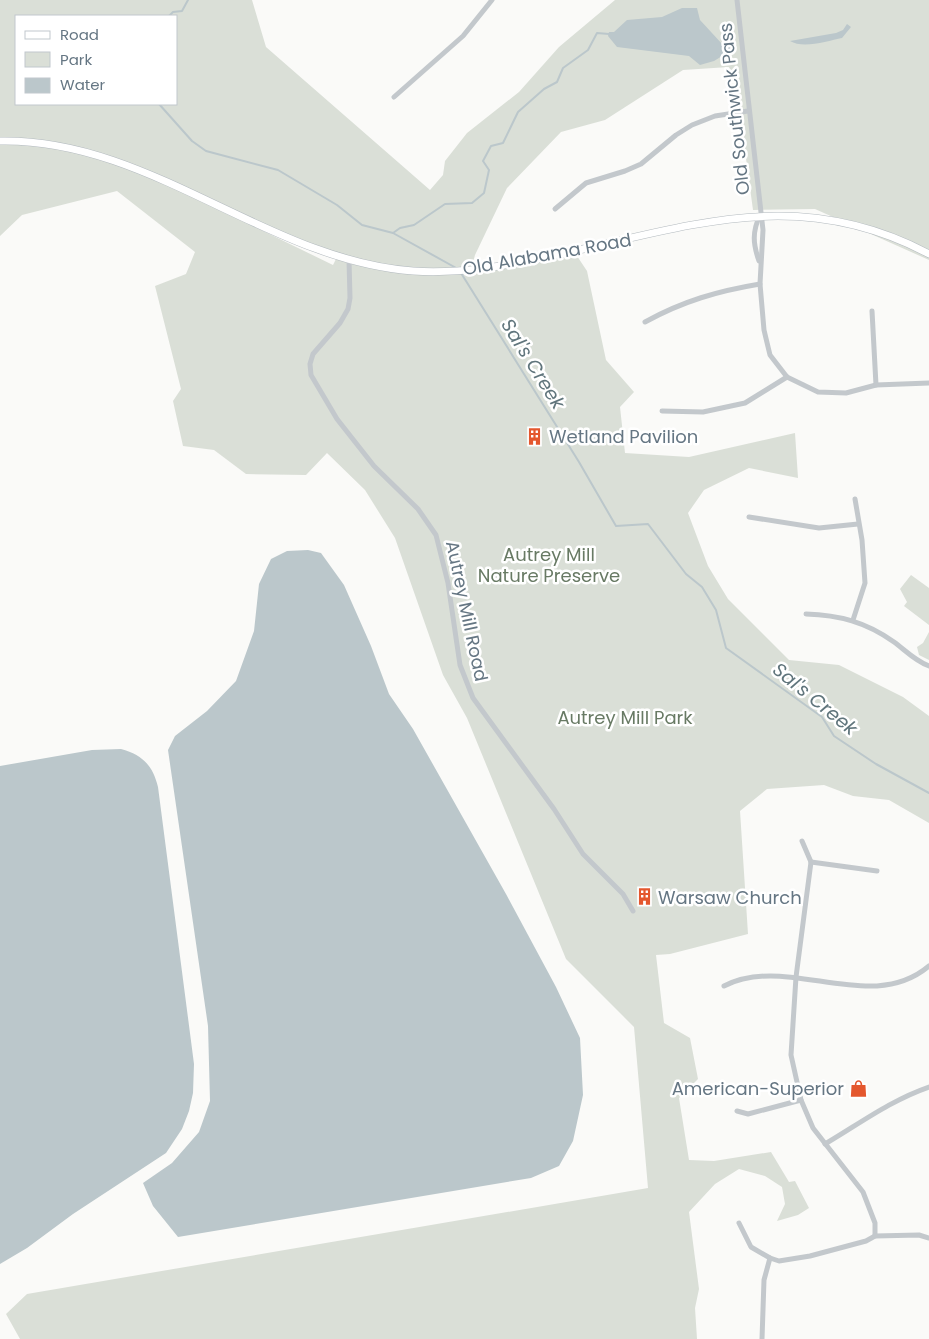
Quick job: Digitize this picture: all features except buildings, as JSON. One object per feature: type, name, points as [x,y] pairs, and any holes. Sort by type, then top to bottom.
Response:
[{"type":"main road","name":"Old Alabama Road","points":[[0,141],[45,144],[106,158],[142,171],[301,242],[349,260],[413,271],[478,270],[719,220],[760,215],[790,214],[850,223],[897,238],[929,254]]},
{"type":"street","points":[[394,98],[463,36],[492,0]]},
{"type":"street","name":"Old Southwick Pass","points":[[737,0],[764,247],[760,262]]},
{"type":"street","points":[[555,209],[586,183],[641,164],[692,124],[715,116],[748,111]]},
{"type":"street","points":[[760,215],[754,230],[754,248],[760,262],[760,284],[766,341],[770,355],[787,377],[818,392],[830,394],[846,393],[876,386],[929,383]]},
{"type":"street","name":"Autrey Mill Road","points":[[349,260],[350,298],[348,309],[340,323],[313,354],[310,364],[311,375],[338,419],[374,466],[418,509],[436,535],[448,583],[460,665],[473,698],[554,809],[583,854],[623,894],[633,911]]},
{"type":"street","points":[[645,322],[662,313],[717,292],[760,284]]},
{"type":"street","points":[[872,311],[876,386]]},
{"type":"street","points":[[662,411],[703,412],[745,402],[787,377]]},
{"type":"street","points":[[853,620],[865,584],[862,540],[855,499]]},
{"type":"street","points":[[749,517],[820,528],[858,524]]},
{"type":"street","points":[[806,614],[835,615],[853,620],[875,630],[917,660],[929,666]]},
{"type":"street","points":[[802,841],[811,862],[796,977],[791,1054],[802,1100],[813,1128],[863,1192],[875,1223],[875,1236]]},
{"type":"street","points":[[811,862],[877,871]]},
{"type":"street","points":[[724,986],[738,978],[770,975],[880,987],[910,979],[929,966]]},
{"type":"street","points":[[825,1144],[886,1106],[929,1087]]},
{"type":"street","points":[[737,1111],[748,1114],[802,1100]]},
{"type":"street","points":[[740,1223],[747,1242],[770,1258],[780,1260],[810,1256],[866,1241],[875,1236],[919,1235],[929,1238]]},
{"type":"street","points":[[762,1339],[764,1280],[770,1258]]},
{"type":"green space","points":[[0,0],[252,0],[266,47],[430,190],[443,175],[445,161],[467,133],[519,92],[559,47],[615,0],[929,0],[929,260],[815,209],[753,210],[737,92],[729,67],[683,70],[605,120],[561,132],[507,188],[475,255],[471,270],[490,270],[577,256],[587,271],[606,360],[634,392],[620,407],[625,453],[689,457],[795,433],[798,478],[749,468],[704,490],[688,513],[708,566],[728,599],[789,660],[839,665],[903,697],[929,716],[929,823],[889,800],[853,796],[824,785],[767,789],[740,811],[748,934],[670,954],[656,955],[664,1023],[690,1038],[698,1079],[679,1098],[689,1160],[714,1161],[771,1152],[789,1182],[795,1181],[809,1208],[798,1215],[777,1221],[785,1204],[782,1187],[765,1176],[739,1169],[715,1184],[689,1212],[699,1289],[695,1308],[697,1339],[20,1339],[6,1314],[27,1294],[648,1188],[634,1027],[566,959],[467,718],[443,675],[395,538],[365,490],[327,453],[306,475],[246,474],[214,450],[183,446],[173,401],[181,389],[155,286],[186,274],[195,252],[117,191],[22,215],[0,236]],"holes":[[[257,228],[337,257],[333,265]]]},
{"type":"green space","points":[[911,575],[929,588],[929,625],[904,606],[907,602],[900,589]]},
{"type":"green space","points":[[929,632],[929,660],[919,655],[917,647],[923,643]]},
{"type":"water","points":[[682,8],[697,8],[700,20],[723,45],[735,48],[714,61],[700,65],[689,56],[617,47],[608,36],[609,32],[614,32],[627,20],[662,17]]},
{"type":"water","points":[[847,24],[851,27],[842,38],[808,44],[790,41],[836,33],[843,30]]},
{"type":"water","points":[[308,550],[321,553],[344,585],[371,646],[389,694],[413,729],[556,987],[580,1038],[583,1095],[573,1141],[559,1166],[531,1178],[178,1237],[153,1206],[143,1183],[172,1163],[199,1132],[210,1101],[208,1026],[168,750],[175,736],[207,711],[236,681],[254,631],[259,584],[271,559],[287,551]]},
{"type":"water","points":[[121,749],[129,751],[146,762],[153,773],[158,787],[194,1064],[193,1093],[189,1111],[182,1129],[166,1153],[73,1214],[27,1248],[0,1264],[0,766],[92,750]]},
{"type":"waterway","points":[[170,15],[173,12],[182,11],[188,0]]},
{"type":"waterway","points":[[393,233],[400,228],[414,225],[445,204],[472,203],[484,193],[489,170],[483,161],[491,146],[503,143],[518,112],[544,89],[557,82],[563,68],[588,50],[597,33],[609,34]]},
{"type":"waterway","points":[[160,105],[192,141],[206,151],[278,170],[337,205],[362,225],[393,233],[458,269]]},
{"type":"waterway","name":"Sal's Creek","points":[[461,273],[579,462],[616,526],[648,524],[686,574],[702,587],[716,610],[726,648],[822,717],[834,736],[876,764],[929,793]]},
{"type":"place","name":"Wetland Pavilion","points":[[535,436]]},
{"type":"place","name":"Warsaw Church","points":[[644,897]]},
{"type":"place","name":"American-Superior","points":[[858,1088]]},
{"type":"park label","name":"Autrey Mill Nature Preserve","points":[[549,564]]},
{"type":"park label","name":"Autrey Mill Park","points":[[625,717]]}]
